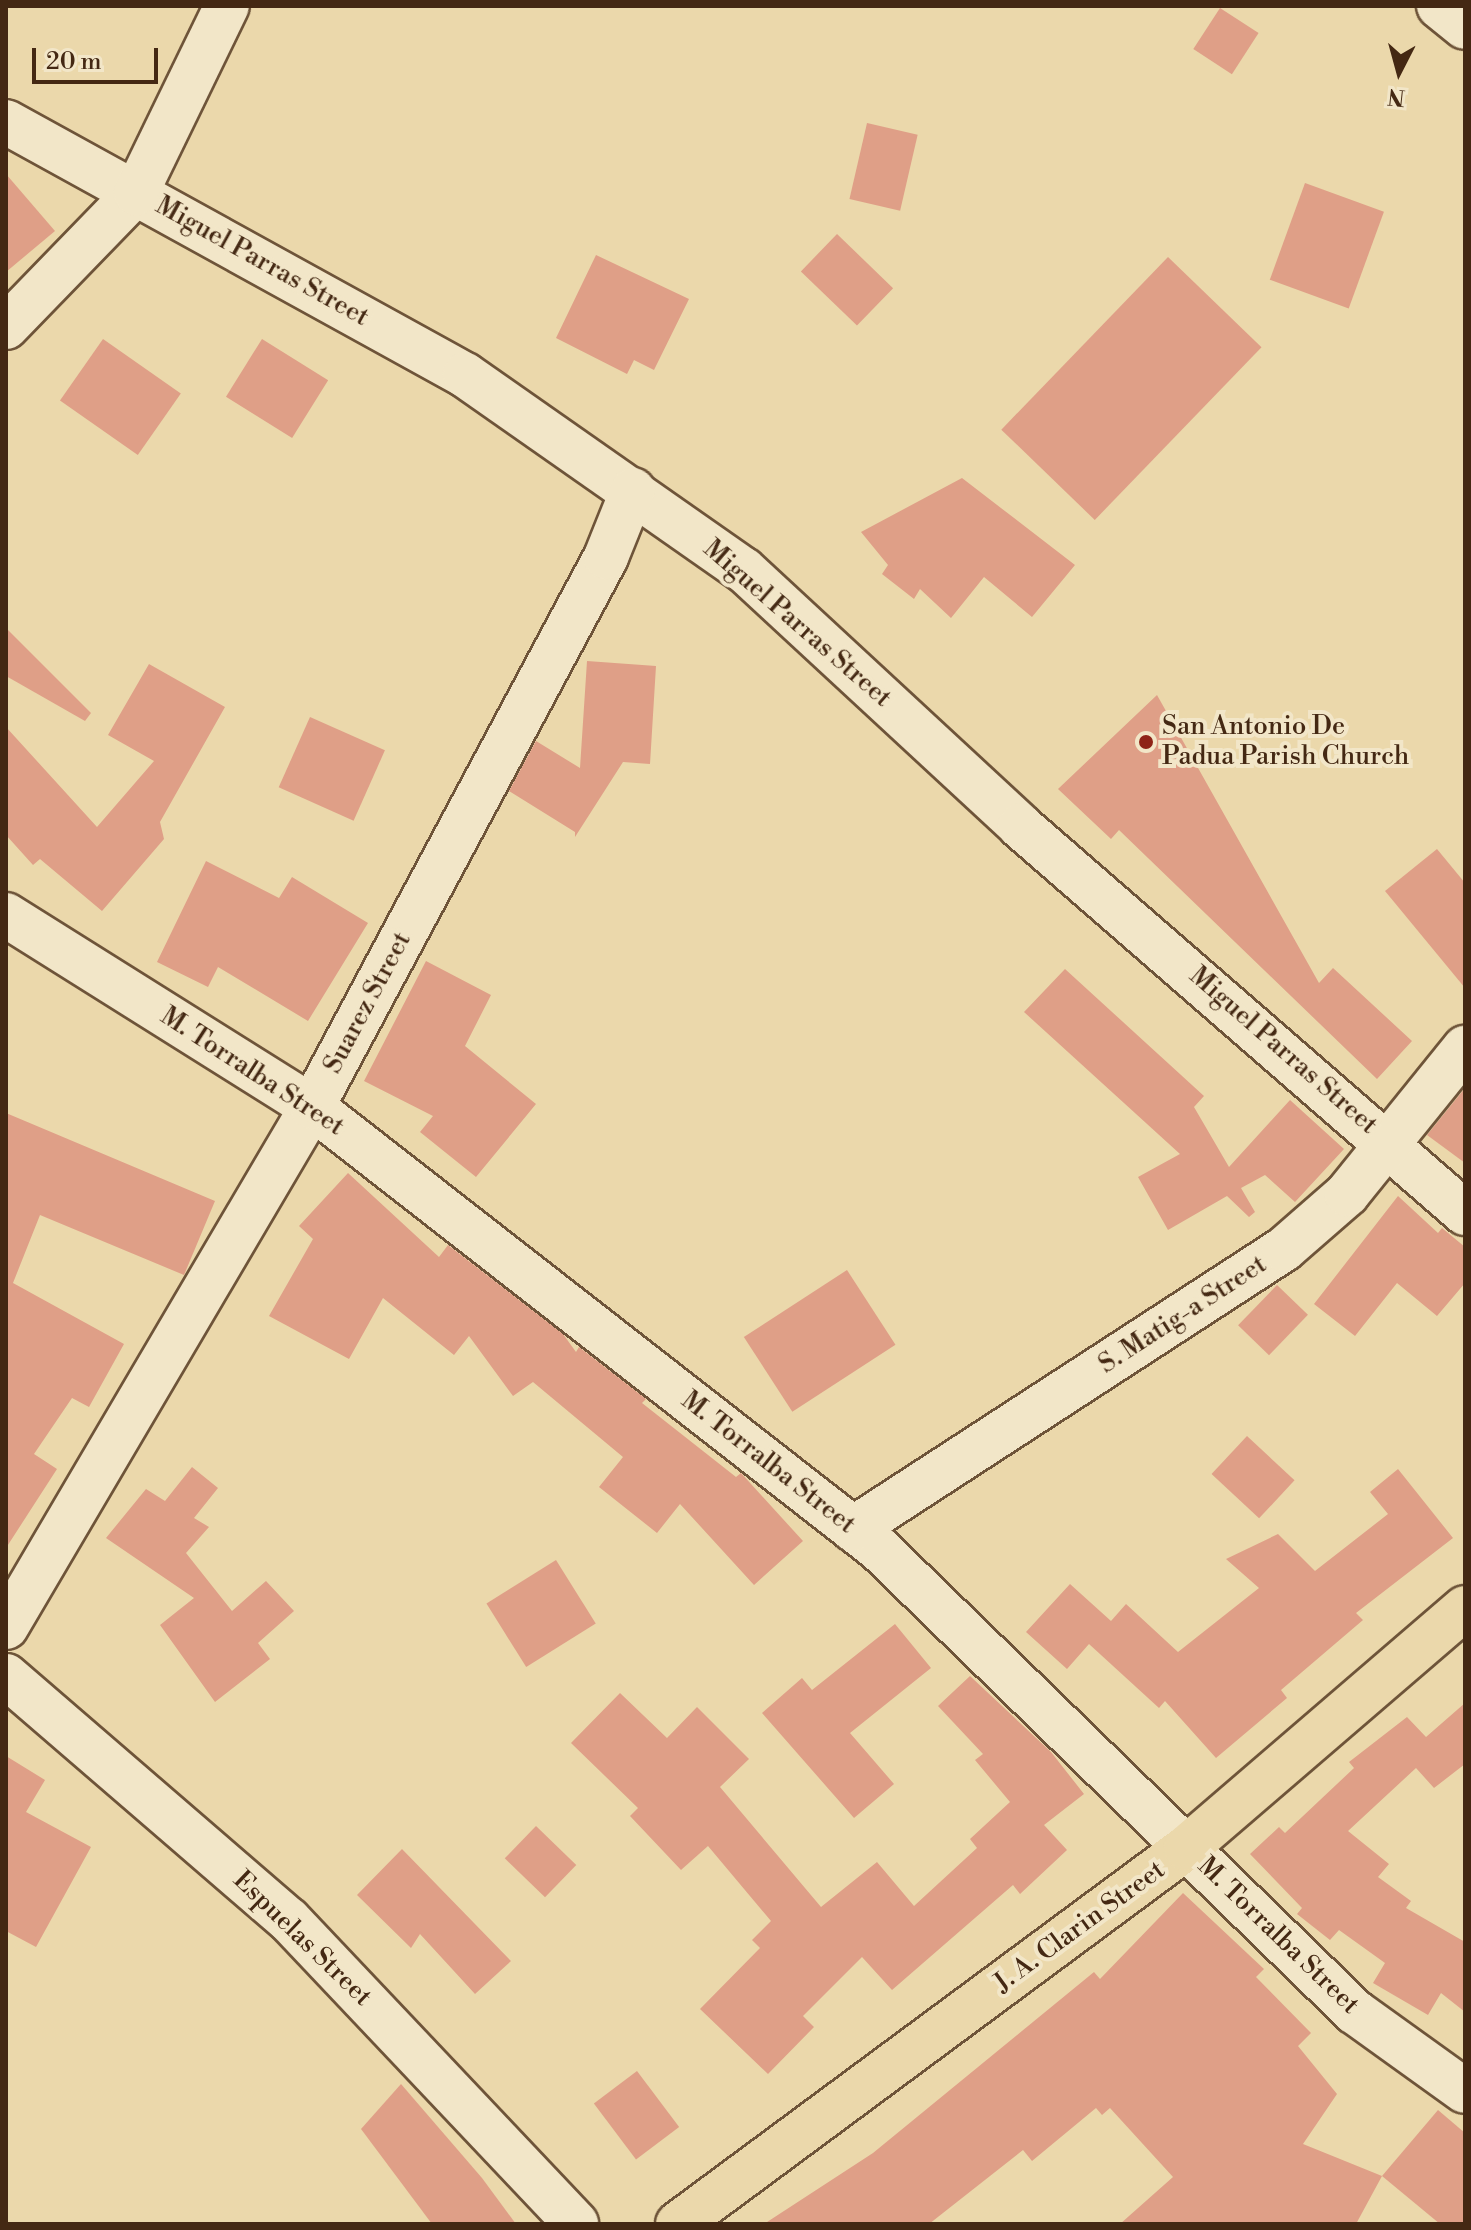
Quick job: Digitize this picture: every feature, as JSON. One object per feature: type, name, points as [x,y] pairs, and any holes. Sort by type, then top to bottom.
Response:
[{"type":"main road","name":"J. A. Clarin Street","points":[[678,2224],[1186,1848],[1465,1608]]},
{"type":"street","points":[[6,327],[136,193],[227,6]]},
{"type":"street","points":[[1439,6],[1465,27]]},
{"type":"street","name":"Miguel Parras Street","points":[[6,122],[465,375],[744,570],[1020,826],[1389,1143],[1465,1213]]},
{"type":"street","name":"Suarez Street","points":[[6,1627],[312,1107],[606,557],[633,490]]},
{"type":"street","name":"M. Torralba Street","points":[[6,915],[312,1107],[853,1529],[1355,2012],[1465,2091]]},
{"type":"street","name":"S. Matig-a Street","points":[[853,1529],[1284,1249],[1347,1194],[1465,1048]]},
{"type":"street","name":"Espuelas Street","points":[[6,1676],[289,1920],[576,2224]]},
{"type":"building","points":[[1220,8],[1259,33],[1232,74],[1193,49]]},
{"type":"building","points":[[867,123],[918,135],[900,211],[849,199]]},
{"type":"building","points":[[6,174],[55,231],[6,272]]},
{"type":"building","points":[[1305,183],[1384,212],[1349,309],[1270,280]]},
{"type":"building","points":[[837,234],[893,288],[857,326],[801,271]]},
{"type":"building","points":[[596,255],[689,299],[654,370],[634,360],[627,374],[556,338]]},
{"type":"building","points":[[1168,257],[1262,347],[1095,520],[1001,430]]},
{"type":"building","points":[[103,339],[181,393],[138,455],[60,400]]},
{"type":"building","points":[[262,339],[328,380],[292,438],[226,397]]},
{"type":"building","points":[[962,478],[1075,565],[1032,617],[984,577],[951,618],[920,589],[914,599],[882,574],[888,565],[861,532]]},
{"type":"building","points":[[6,628],[91,713],[85,721],[6,676]]},
{"type":"building","points":[[587,661],[656,666],[650,764],[623,762],[575,837],[575,832],[509,791],[536,741],[580,768]]},
{"type":"building","points":[[149,664],[225,707],[160,822],[164,839],[102,911],[40,859],[33,865],[6,835],[6,727],[97,827],[154,761],[108,735]]},
{"type":"building","points":[[1157,695],[1319,983],[1333,968],[1412,1041],[1377,1079],[1119,830],[1111,839],[1058,789]]},
{"type":"building","points":[[310,717],[385,750],[354,821],[279,787]]},
{"type":"building","points":[[1437,849],[1465,883],[1465,988],[1385,891]]},
{"type":"building","points":[[206,861],[279,898],[292,877],[368,923],[308,1021],[218,967],[208,987],[157,962]]},
{"type":"building","points":[[426,961],[491,995],[465,1046],[536,1104],[476,1177],[420,1132],[433,1116],[364,1081]]},
{"type":"building","points":[[1065,969],[1204,1096],[1194,1107],[1229,1167],[1290,1100],[1344,1149],[1295,1202],[1265,1175],[1241,1188],[1255,1212],[1249,1217],[1227,1196],[1168,1230],[1138,1177],[1180,1154],[1024,1012]]},
{"type":"building","points":[[1465,1088],[1465,1163],[1427,1135]]},
{"type":"building","points":[[6,1113],[215,1201],[184,1275],[40,1215],[13,1283],[124,1344],[89,1407],[72,1398],[34,1454],[57,1469],[6,1548]]},
{"type":"building","points":[[348,1173],[439,1257],[448,1245],[563,1334],[576,1352],[579,1347],[646,1399],[642,1403],[736,1477],[741,1473],[803,1541],[754,1585],[680,1504],[657,1533],[599,1487],[623,1457],[533,1382],[513,1396],[469,1336],[454,1355],[383,1298],[349,1359],[269,1316],[313,1239],[299,1226]]},
{"type":"building","points":[[1398,1196],[1438,1233],[1442,1228],[1465,1247],[1465,1283],[1437,1316],[1397,1283],[1355,1336],[1314,1304]]},
{"type":"building","points":[[847,1270],[895,1345],[792,1412],[744,1337]]},
{"type":"building","points":[[1277,1285],[1308,1315],[1269,1355],[1238,1325]]},
{"type":"building","points":[[1247,1436],[1295,1480],[1259,1518],[1212,1474]]},
{"type":"building","points":[[192,1467],[218,1488],[194,1518],[209,1527],[186,1553],[232,1611],[266,1581],[294,1611],[258,1643],[270,1659],[215,1702],[160,1625],[194,1598],[106,1538],[146,1489],[165,1501]]},
{"type":"building","points":[[1398,1469],[1453,1538],[1356,1613],[1363,1620],[1281,1690],[1287,1698],[1216,1758],[1165,1701],[1159,1708],[1089,1644],[1067,1669],[1026,1632],[1070,1584],[1111,1621],[1126,1604],[1178,1652],[1259,1588],[1226,1559],[1278,1534],[1315,1571],[1388,1514],[1370,1492]]},
{"type":"building","points":[[556,1560],[596,1624],[526,1667],[486,1603]]},
{"type":"building","points":[[895,1624],[931,1668],[850,1733],[894,1784],[854,1818],[762,1713],[802,1678],[812,1690]]},
{"type":"building","points":[[970,1676],[1051,1752],[1084,1794],[1044,1825],[1067,1850],[1020,1894],[1013,1885],[892,1990],[862,1957],[803,2016],[814,2027],[768,2074],[700,2009],[760,1948],[752,1940],[771,1921],[708,1846],[681,1870],[630,1816],[638,1808],[571,1743],[620,1693],[667,1738],[697,1707],[749,1759],[720,1787],[821,1907],[877,1862],[914,1906],[977,1848],[970,1839],[1010,1802],[975,1760],[983,1754],[938,1706]]},
{"type":"building","points":[[1465,1703],[1465,1764],[1434,1788],[1416,1768],[1348,1831],[1389,1864],[1378,1877],[1411,1901],[1406,1908],[1465,1942],[1465,2012],[1441,1993],[1428,2015],[1373,1983],[1385,1963],[1339,1930],[1330,1940],[1297,1914],[1302,1908],[1250,1854],[1279,1827],[1285,1833],[1354,1768],[1349,1762],[1407,1717],[1426,1737]]},
{"type":"building","points":[[6,1756],[45,1780],[26,1812],[91,1847],[36,1947],[6,1931]]},
{"type":"building","points":[[536,1826],[576,1865],[545,1897],[505,1858]]},
{"type":"building","points":[[402,1849],[511,1961],[475,1994],[420,1934],[411,1948],[357,1895]]},
{"type":"building","points":[[1183,1893],[1264,1969],[1256,1977],[1311,2033],[1298,2046],[1337,2094],[1303,2144],[1382,2176],[1356,2224],[1120,2224],[1173,2177],[1110,2108],[1102,2115],[1096,2108],[1032,2161],[1023,2150],[929,2224],[764,2224],[873,2153],[1094,1972],[1100,1979]]},
{"type":"building","points":[[637,2071],[679,2127],[636,2159],[594,2103]]},
{"type":"building","points":[[401,2084],[482,2178],[516,2224],[432,2224],[361,2129]]},
{"type":"building","points":[[1438,2110],[1465,2133],[1465,2224],[1440,2224],[1382,2176]]},
{"type":"place","name":"San Antonio De Padua Parish Church","points":[[1146,742]]}]
